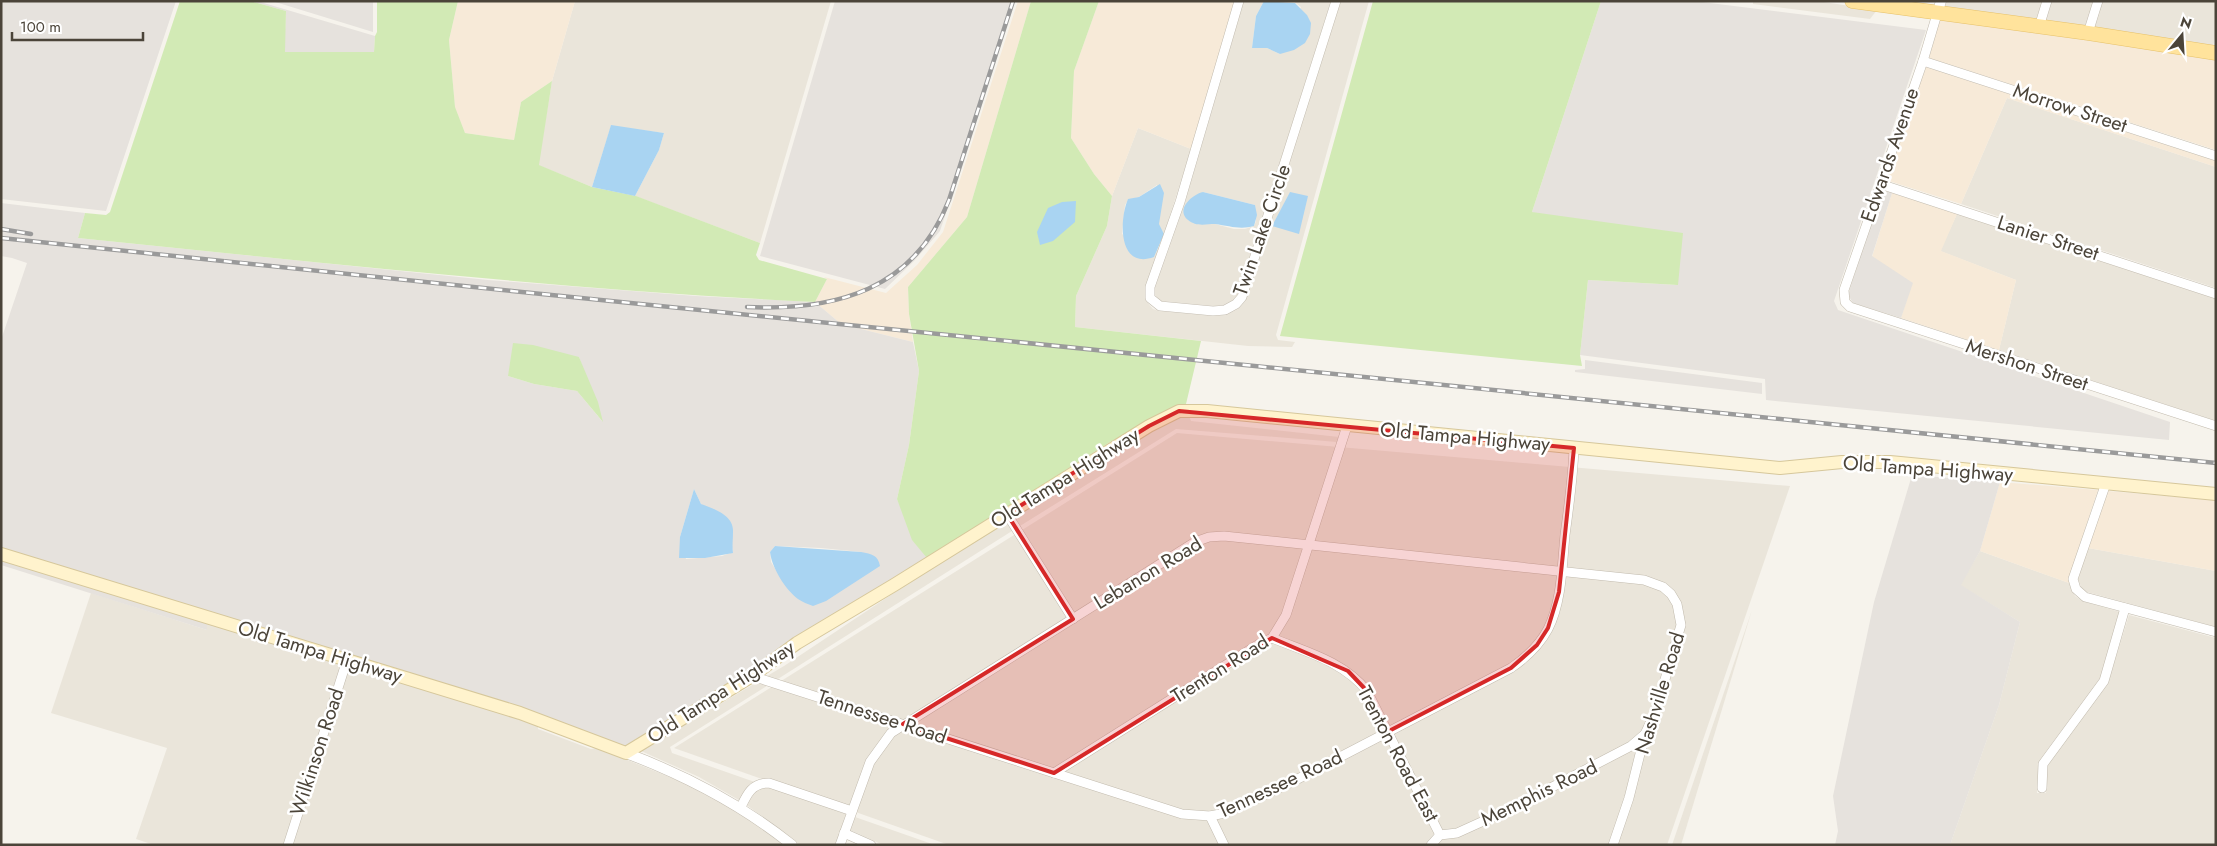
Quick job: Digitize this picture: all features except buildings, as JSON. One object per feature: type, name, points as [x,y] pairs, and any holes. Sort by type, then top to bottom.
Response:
[{"type":"main road","points":[[1852,1],[1939,7],[2039,27],[2216,54]]},
{"type":"main road","name":"Old Tampa Highway","points":[[1,554],[520,713],[626,753],[752,676],[797,643],[1149,426],[1178,411],[1207,411],[1780,468],[1842,462],[1890,462],[2216,494]]},
{"type":"street","name":"Twin Lake Circle","points":[[1239,1],[1180,202],[1150,287],[1150,298],[1160,306],[1213,311],[1224,310],[1236,304],[1242,297],[1336,1]]},
{"type":"street","points":[[2039,27],[2047,1]]},
{"type":"street","points":[[2088,33],[2098,1]]},
{"type":"street","name":"Edwards Avenue","points":[[1844,296],[1880,184],[1923,61],[1939,7]]},
{"type":"street","name":"Morrow Street","points":[[1923,61],[2216,156]]},
{"type":"street","name":"Lanier Street","points":[[1880,184],[2216,294]]},
{"type":"street","name":"Mershon Street","points":[[1844,296],[1845,302],[1850,307],[2216,426]]},
{"type":"street","name":"Trenton Road","points":[[1054,773],[1259,644],[1272,638],[1286,616],[1347,426]]},
{"type":"street","name":"Tennessee Road","points":[[752,676],[1182,814],[1210,816],[1225,813],[1283,786],[1512,668],[1526,658],[1548,628],[1559,592],[1574,448]]},
{"type":"street","points":[[2106,483],[2073,579],[2078,593],[2085,597],[2216,632]]},
{"type":"street","points":[[1008,514],[1073,618]]},
{"type":"street","name":"Lebanon Road","points":[[840,845],[870,762],[891,733],[1195,542],[1209,537],[1224,536],[1561,572]]},
{"type":"street","name":"Nashville Road","points":[[1561,572],[1652,581],[1667,590],[1677,604],[1681,626],[1656,710],[1645,734],[1629,798],[1613,845]]},
{"type":"street","points":[[2042,788],[2043,764],[2104,681],[2125,608]]},
{"type":"street","name":"Trenton Road East","points":[[1272,638],[1336,663],[1348,671],[1367,691],[1440,835]]},
{"type":"street","name":"Wilkinson Road","points":[[288,845],[347,660]]},
{"type":"street","name":"Memphis Road","points":[[1440,835],[1457,833],[1510,809],[1631,746],[1645,734]]},
{"type":"street","points":[[626,753],[697,782],[741,807],[792,845]]},
{"type":"street","points":[[741,807],[749,791],[762,783],[769,783],[852,811]]},
{"type":"street","points":[[1210,816],[1224,845]]},
{"type":"street","points":[[844,833],[871,845]]},
{"type":"street","points":[[1431,845],[1440,835]]},
{"type":"highlighted area","points":[[1179,411],[1574,448],[1559,592],[1548,628],[1537,645],[1511,668],[1387,732],[1367,691],[1348,671],[1272,638],[1054,773],[903,724],[1073,619],[1007,514],[1149,426]]},
{"type":"shaded area","points":[[1,1],[176,1],[106,211],[1,199]]},
{"type":"shaded area","points":[[250,1],[257,1],[375,36],[374,52],[284,52],[286,11]]},
{"type":"shaded area","points":[[272,1],[373,1],[373,32]]},
{"type":"shaded area","points":[[458,1],[575,1],[552,81],[521,102],[514,140],[465,133],[455,108],[449,40]]},
{"type":"shaded area","points":[[575,1],[831,1],[760,243],[635,196],[659,150],[664,133],[611,126],[592,187],[538,165],[552,81]]},
{"type":"shaded area","points":[[835,1],[1015,1],[940,231],[914,261],[885,289],[760,256]]},
{"type":"shaded area","points":[[1018,1],[1031,1],[967,217],[908,287],[913,342],[841,324],[815,302],[827,279],[824,277],[886,293],[917,265],[943,232]]},
{"type":"shaded area","points":[[1099,1],[1235,1],[1191,149],[1138,128],[1112,196],[1094,174],[1071,138],[1074,71]]},
{"type":"shaded area","points":[[1244,1],[1264,1],[1256,16],[1252,48],[1267,48],[1280,54],[1301,7],[1293,1],[1331,1],[1238,294],[1233,300],[1224,305],[1214,306],[1161,301],[1155,295],[1155,288],[1185,203]],"holes":[[[1203,192],[1255,205],[1256,221],[1254,226],[1245,229],[1234,229],[1215,224],[1197,224],[1188,220],[1185,208]]]},
{"type":"shaded area","points":[[1341,1],[1369,1],[1276,335],[1278,340],[1295,342],[1292,347],[1248,346],[1075,327],[1076,296],[1107,226],[1112,196],[1138,128],[1191,149],[1164,234],[1159,225],[1157,185],[1139,197],[1128,200],[1125,205],[1122,234],[1154,256],[1162,241],[1146,287],[1146,301],[1153,309],[1159,311],[1213,316],[1226,315],[1238,309],[1245,301]]},
{"type":"shaded area","points":[[1601,1],[1694,1],[1926,30],[1834,301],[1838,310],[2170,422],[2169,440],[1766,400],[1765,379],[1580,355],[1588,280],[1677,285],[1532,212]]},
{"type":"shaded area","points":[[1753,1],[1817,1],[1877,10],[1870,19],[1753,4]]},
{"type":"shaded area","points":[[1946,1],[2216,1],[2216,31],[2213,48],[2094,29],[2100,12],[2092,9],[2085,28],[2045,23],[2051,5],[2042,2],[2036,21],[1943,9]]},
{"type":"shaded area","points":[[1940,19],[2216,59],[2216,150],[1929,58]]},
{"type":"shaded area","points":[[1926,67],[2216,161],[2216,167],[2007,98],[1961,204],[1886,180]]},
{"type":"shaded area","points":[[2007,98],[2216,167],[2216,288],[1961,204]]},
{"type":"shaded area","points":[[1882,190],[1892,193],[1872,256],[1913,283],[1901,318],[1853,303],[1848,295]]},
{"type":"shaded area","points":[[1892,193],[1957,214],[1941,251],[2016,280],[1999,350],[1901,318],[1912,283],[1872,257]]},
{"type":"shaded area","points":[[1,203],[85,213],[78,238],[488,280],[696,296],[815,302],[841,324],[913,342],[919,371],[909,445],[897,499],[927,558],[795,639],[749,672],[626,747],[1,549],[1,340],[27,263],[1,256]],"holes":[[[579,357],[602,421],[577,391],[534,384],[508,376]],[[694,489],[701,504],[733,531],[731,542],[733,552],[722,556],[686,559],[680,537]],[[775,546],[861,552],[779,575],[771,562],[770,552]]]},
{"type":"shaded area","points":[[1957,214],[2216,299],[2216,421],[1999,350],[2016,280],[1940,251]]},
{"type":"shaded area","points":[[1585,360],[1762,383],[1762,394],[1575,372],[1575,370],[1585,369]]},
{"type":"shaded area","points":[[1179,416],[1189,416],[1191,421],[1339,437],[1337,442],[1176,429],[1020,526],[1014,516],[1151,430]]},
{"type":"shaded area","points":[[1177,433],[1790,486],[1667,845],[949,845],[674,748]]},
{"type":"shaded area","points":[[1912,475],[2000,482],[1980,551],[1961,585],[2020,622],[1999,705],[1950,845],[1835,845],[1838,831],[1833,796],[1874,602]]},
{"type":"shaded area","points":[[2000,482],[2098,490],[2069,583],[1980,551]]},
{"type":"shaded area","points":[[2108,491],[2216,500],[2216,571],[2088,548]]},
{"type":"shaded area","points":[[1006,521],[1012,531],[670,747],[672,753],[846,814],[836,845],[800,845],[744,803],[699,777],[641,751],[784,666],[948,557]]},
{"type":"shaded area","points":[[2088,548],[2216,571],[2216,627],[2087,592],[2082,589],[2078,579]]},
{"type":"shaded area","points":[[1980,551],[2069,583],[2075,596],[2082,601],[2120,612],[2100,679],[2039,761],[2037,793],[2046,793],[2047,766],[2108,683],[2129,615],[2216,638],[2216,845],[1950,845],[1999,705],[2020,622],[1960,585]]},
{"type":"shaded area","points":[[1,559],[207,623],[207,630],[1,565]]},
{"type":"shaded area","points":[[91,593],[207,630],[207,623],[538,725],[538,729],[591,749],[598,748],[694,787],[739,811],[784,845],[154,845],[136,839],[167,748],[51,713]]},
{"type":"shaded area","points":[[1752,610],[1681,845],[1672,845]]},
{"type":"shaded area","points":[[855,817],[935,845],[883,845],[850,830]]},
{"type":"green space","points":[[180,1],[250,1],[286,11],[285,52],[374,52],[377,32],[377,1],[458,1],[449,40],[455,107],[465,133],[514,140],[521,102],[552,81],[539,165],[592,187],[636,196],[760,243],[756,255],[759,260],[827,279],[815,302],[723,297],[539,283],[78,238],[85,213],[106,215],[110,212]]},
{"type":"green space","points":[[1031,1],[1099,1],[1074,71],[1071,138],[1094,174],[1112,196],[1107,226],[1076,296],[1075,327],[1201,341],[1186,404],[1110,442],[927,558],[912,540],[897,499],[909,445],[919,371],[909,314],[908,287],[967,217]]},
{"type":"green space","points":[[1373,1],[1601,1],[1532,212],[1683,233],[1678,285],[1588,280],[1580,355],[1582,366],[1280,336]]},
{"type":"green space","points":[[513,343],[533,345],[579,357],[598,402],[603,422],[577,391],[534,384],[508,376]]},
{"type":"water","points":[[1264,1],[1295,3],[1307,15],[1311,23],[1310,34],[1305,43],[1294,50],[1280,54],[1267,48],[1252,48],[1256,16]]},
{"type":"water","points":[[611,125],[664,133],[659,150],[635,196],[592,187]]},
{"type":"water","points":[[1160,184],[1164,193],[1159,224],[1164,234],[1154,257],[1142,259],[1133,256],[1124,241],[1123,219],[1125,208],[1128,199],[1139,197]]},
{"type":"water","points":[[1203,192],[1255,205],[1257,215],[1254,226],[1239,228],[1215,224],[1198,224],[1188,220],[1183,211],[1184,207],[1190,199]]},
{"type":"water","points":[[1290,192],[1308,196],[1299,234],[1272,226]]},
{"type":"water","points":[[1076,201],[1075,222],[1053,241],[1040,245],[1037,232],[1048,208],[1062,202]]},
{"type":"water","points":[[694,489],[701,504],[712,508],[730,521],[733,532],[733,553],[705,558],[679,558],[680,537]]},
{"type":"water","points":[[775,546],[861,552],[876,557],[880,566],[826,601],[813,606],[798,599],[788,590],[780,578],[773,565],[770,552]]},
{"type":"railway","points":[[747,307],[811,305],[841,299],[868,289],[893,274],[915,255],[934,231],[949,200],[1013,1]]},
{"type":"railway","points":[[1,229],[31,234]]},
{"type":"railway","points":[[1,238],[2216,463]]}]
